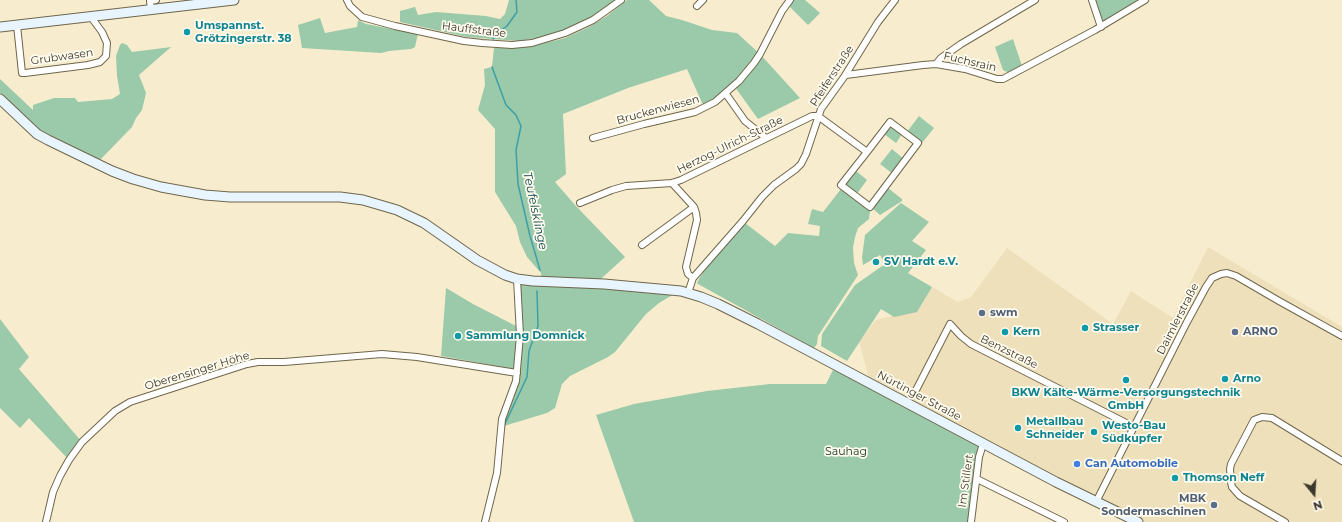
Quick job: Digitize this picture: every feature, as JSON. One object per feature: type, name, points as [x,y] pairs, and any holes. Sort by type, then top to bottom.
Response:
[{"type":"main road","points":[[0,27],[91,17],[152,3],[234,0]]},
{"type":"main road","name":"Nürtinger Straße","points":[[0,99],[37,134],[98,165],[133,179],[161,187],[205,195],[254,198],[340,197],[380,205],[397,210],[424,223],[491,269],[517,279],[629,286],[688,293],[718,304],[983,444],[1138,522]]},
{"type":"street","name":"Hauffstraße","points":[[347,0],[350,6],[362,17],[395,26],[464,41],[512,45],[532,43],[565,33],[593,20],[621,0]]},
{"type":"street","points":[[697,6],[703,0]]},
{"type":"street","name":"Bruckenwiesen","points":[[593,138],[695,112],[715,102],[739,82],[760,54],[779,17],[790,0]]},
{"type":"street","name":"Pfeiferstraße","points":[[688,293],[693,278],[762,197],[774,185],[801,164],[806,154],[821,109],[846,75],[878,22],[895,0]]},
{"type":"street","points":[[936,64],[941,58],[961,44],[1035,0]]},
{"type":"street","points":[[1092,0],[1101,27]]},
{"type":"street","name":"Fuchsrain","points":[[846,75],[936,64],[965,69],[997,79],[1003,79],[1101,27],[1144,0]]},
{"type":"street","name":"Grubwasen","points":[[17,25],[22,73],[88,65],[100,62],[106,56],[107,43],[102,32],[91,17]]},
{"type":"street","points":[[726,94],[745,121],[766,138]]},
{"type":"street","name":"Herzog-Ulrich-Straße","points":[[580,203],[626,186],[672,183],[704,170],[812,116],[818,116]]},
{"type":"street","points":[[818,116],[867,152]]},
{"type":"street","points":[[890,122],[918,143],[870,207],[841,185],[867,152],[890,122]]},
{"type":"street","points":[[672,183],[694,207],[696,213],[696,220],[686,267],[688,274],[693,278]]},
{"type":"street","points":[[642,244],[694,207]]},
{"type":"street","name":"Daimlerstraße","points":[[1096,502],[1206,287],[1216,275],[1227,273],[1236,276],[1342,336]]},
{"type":"street","points":[[486,522],[497,473],[502,419],[514,390],[517,372],[520,336],[517,279]]},
{"type":"street","name":"Benzstraße","points":[[914,394],[950,324],[971,344],[1134,427]]},
{"type":"street","name":"Oberensinger Höhe","points":[[46,522],[53,492],[68,460],[82,442],[115,410],[130,402],[247,364],[382,354],[417,357],[517,372]]},
{"type":"street","points":[[1285,522],[1240,496],[1232,487],[1230,469],[1231,464],[1254,420],[1262,417],[1272,418],[1342,461]]},
{"type":"street","name":"Im Stillert","points":[[971,522],[979,457],[983,444]]},
{"type":"street","points":[[977,479],[1064,522]]},
{"type":"shaded area","points":[[1208,247],[1342,327],[1342,522],[1138,522],[869,379],[859,341],[876,320],[919,309],[932,287],[958,302],[971,297],[1007,248],[1113,324],[1131,291],[1173,318]]},
{"type":"green space","points":[[509,0],[616,0],[604,10],[566,30],[543,37],[519,41],[467,37],[400,22],[400,11],[415,7],[418,15],[436,12],[486,16],[500,19],[505,14]]},
{"type":"green space","points":[[627,0],[649,0],[666,16],[712,30],[737,33],[760,54],[800,98],[758,119],[732,83],[719,95],[703,105],[687,69],[628,88],[563,114],[566,174],[555,182],[625,257],[593,286],[674,294],[659,303],[646,314],[615,352],[570,376],[562,384],[555,408],[547,413],[504,426],[502,425],[518,373],[520,283],[542,285],[541,273],[527,257],[520,242],[516,226],[495,192],[495,129],[478,110],[485,85],[484,69],[492,67],[494,48],[533,46],[565,38],[589,27],[607,16]]},
{"type":"green space","points":[[794,0],[805,0],[820,13],[808,25],[789,6]]},
{"type":"green space","points":[[1095,0],[1138,0],[1103,22]]},
{"type":"green space","points":[[320,18],[325,33],[357,27],[358,20],[366,24],[418,34],[415,47],[411,49],[381,53],[302,48],[298,25]]},
{"type":"green space","points":[[1013,39],[1022,66],[1009,73],[1003,70],[995,47]]},
{"type":"green space","points":[[122,43],[127,45],[132,52],[171,47],[139,75],[146,93],[142,110],[132,127],[100,160],[41,131],[0,93],[0,79],[33,110],[33,105],[54,98],[75,98],[78,102],[112,99],[120,94],[116,56]]},
{"type":"green space","points":[[919,116],[934,128],[922,143],[907,132]]},
{"type":"green space","points":[[890,127],[893,127],[902,134],[896,143],[884,134]]},
{"type":"green space","points":[[892,149],[904,159],[893,174],[880,164]]},
{"type":"green space","points":[[855,170],[867,180],[856,195],[846,185]]},
{"type":"green space","points":[[888,188],[902,199],[902,201],[880,215],[872,208]]},
{"type":"green space","points":[[841,189],[870,211],[869,219],[858,228],[855,237],[853,248],[854,263],[858,275],[818,336],[817,344],[814,348],[697,283],[710,263],[745,223],[775,246],[788,233],[819,236],[820,226],[808,224],[812,209],[823,212]]},
{"type":"green space","points":[[901,203],[929,222],[912,241],[926,250],[908,273],[932,287],[917,312],[894,317],[881,309],[847,361],[821,346],[822,334],[855,285],[885,264],[880,255],[863,265],[862,257],[865,235]]},
{"type":"green space","points":[[446,288],[473,304],[518,327],[514,369],[441,356]]},
{"type":"green space","points":[[0,319],[29,357],[19,369],[82,442],[69,460],[29,418],[20,428],[0,408]]},
{"type":"green space","name":"Sauhag","points":[[833,370],[873,386],[983,444],[971,522],[634,522],[596,415],[634,404],[707,391],[770,384],[826,384]]},
{"type":"waterway","name":"Teufelsklinge","points":[[493,39],[497,33],[507,26],[517,12],[516,0]]},
{"type":"waterway","name":"Teufelsklinge","points":[[492,67],[506,105],[516,115],[521,126],[516,150],[518,184],[530,236],[540,270]]},
{"type":"waterway","name":"Teufelsklinge","points":[[504,426],[527,377],[529,351],[538,326],[537,291]]},
{"type":"place","name":"Umspannst. Grötzingerstr. 38","points":[[187,32]]},
{"type":"place","name":"SV Hardt e.V.","points":[[876,262]]},
{"type":"place","name":"swm","points":[[982,313]]},
{"type":"place","name":"Strasser","points":[[1085,328]]},
{"type":"place","name":"Kern","points":[[1005,332]]},
{"type":"place","name":"ARNO","points":[[1235,332]]},
{"type":"place","name":"Sammlung Domnick","points":[[458,336]]},
{"type":"place","name":"Arno","points":[[1225,379]]},
{"type":"place","name":"BKW Kälte-Wärme-Versorgungstechnik GmbH","points":[[1126,380]]},
{"type":"place","name":"Metallbau Schneider","points":[[1018,428]]},
{"type":"place","name":"Westo-Bau Südkupfer","points":[[1094,432]]},
{"type":"place","name":"Can Automobile","points":[[1077,464]]},
{"type":"place","name":"Thomson Neff","points":[[1175,478]]},
{"type":"place","name":"MBK Sondermaschinen","points":[[1214,505]]}]
